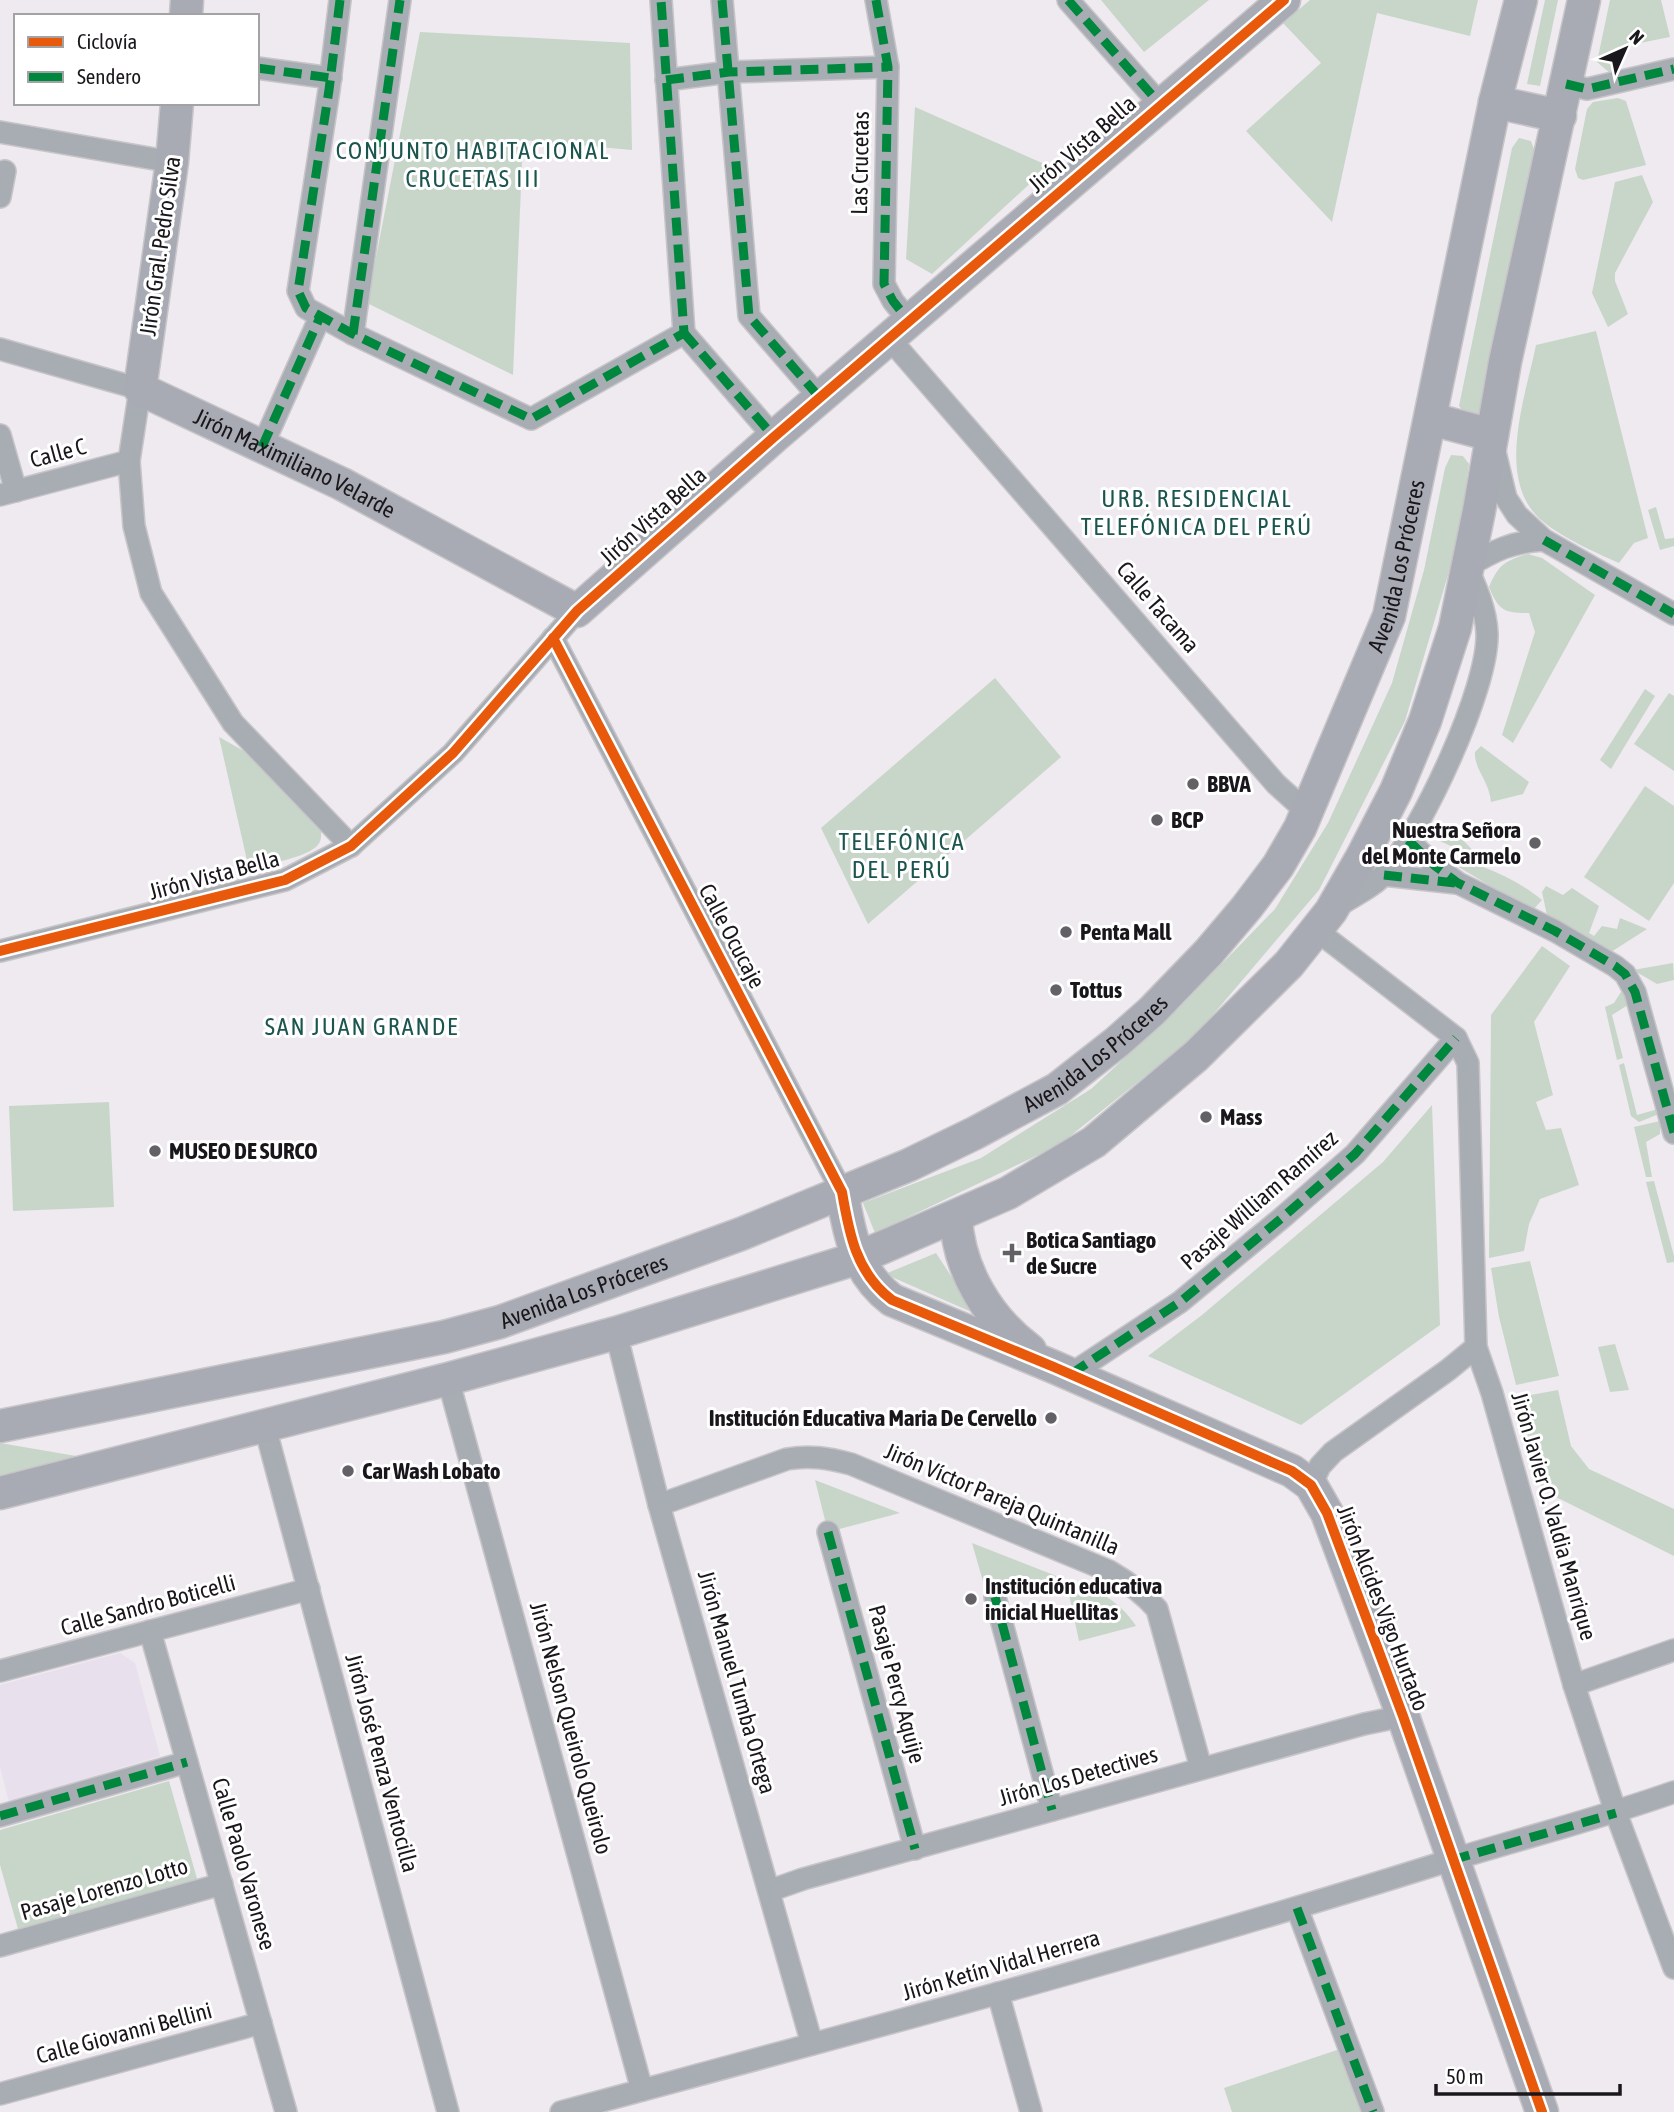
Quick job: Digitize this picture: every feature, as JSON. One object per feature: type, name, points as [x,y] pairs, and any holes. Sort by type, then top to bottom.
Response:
[{"type":"main road","name":"Jirón Vista Bella","points":[[577,611],[774,437],[1284,0]]},
{"type":"main road","name":"Avenida Los Próceres","points":[[0,1426],[444,1337],[500,1322],[741,1234],[909,1165],[1057,1088],[1152,1011],[1208,953],[1278,866],[1307,811],[1389,615],[1495,102],[1521,0]]},
{"type":"main road","name":"Avenida Los Próceres","points":[[0,1493],[448,1379],[616,1333],[859,1258],[1008,1193],[1094,1142],[1196,1056],[1289,964],[1324,921],[1362,857],[1396,791],[1425,721],[1455,628],[1505,362],[1560,116],[1577,87],[1584,0]]},
{"type":"main road","points":[[1495,102],[1560,116]]},
{"type":"main road","name":"Jirón Gral. Pedro Silva","points":[[140,389],[172,162],[177,105]]},
{"type":"main road","name":"Jirón Maximiliano Velarde","points":[[140,389],[342,484],[577,611]]},
{"type":"main road","points":[[1431,419],[1492,435]]},
{"type":"main road","name":"Calle Ocucaje","points":[[842,1192],[848,1228],[859,1258]]},
{"type":"main road","name":"Jirón Alcides Vigo Hurtado","points":[[956,1217],[961,1256],[969,1275],[1000,1322],[1024,1345],[1063,1371]]},
{"type":"main road","name":"Jirón Alcides Vigo Hurtado","points":[[859,1258],[866,1275],[892,1300],[1292,1471],[1311,1485],[1327,1513],[1403,1716],[1542,2112]]},
{"type":"street","points":[[340,0],[331,78],[298,291],[306,308],[353,334],[531,419],[684,333]]},
{"type":"street","points":[[353,334],[400,0]]},
{"type":"street","points":[[661,0],[684,333],[774,437]]},
{"type":"street","points":[[722,0],[749,316],[820,398]]},
{"type":"street","name":"Las Crucetas","points":[[876,0],[888,66],[884,284],[893,301],[899,329]]},
{"type":"street","points":[[1068,0],[1160,104]]},
{"type":"street","points":[[666,80],[729,72],[888,66]]},
{"type":"street","points":[[259,68],[331,78]]},
{"type":"street","points":[[1577,87],[1674,69]]},
{"type":"street","points":[[0,132],[172,162]]},
{"type":"street","points":[[0,197],[5,171]]},
{"type":"street","points":[[262,447],[320,317]]},
{"type":"street","name":"Calle Tacama","points":[[899,329],[1276,783],[1307,811]]},
{"type":"street","name":"Jirón Maximiliano Velarde","points":[[0,348],[140,389]]},
{"type":"street","points":[[140,389],[128,461],[134,526],[151,593],[233,723],[351,846]]},
{"type":"street","points":[[0,435],[8,493]]},
{"type":"street","points":[[1492,435],[1498,472],[1506,498],[1517,514],[1544,540],[1674,614]]},
{"type":"street","name":"Calle C","points":[[8,493],[128,461]]},
{"type":"street","points":[[1467,567],[1497,549],[1519,541],[1544,540]]},
{"type":"street","name":"Avenida Los Próceres","points":[[1324,921],[1384,875],[1408,840],[1439,781],[1464,722],[1485,661],[1486,623],[1479,594],[1467,567]]},
{"type":"street","name":"Jirón Vista Bella","points":[[0,951],[285,880],[351,846],[453,753],[577,611]]},
{"type":"street","name":"Calle Ocucaje","points":[[553,638],[842,1192]]},
{"type":"street","points":[[1408,840],[1435,866],[1458,883],[1555,931],[1615,965],[1625,974],[1635,992],[1674,1133]]},
{"type":"street","points":[[1384,875],[1458,883]]},
{"type":"street","points":[[1324,921],[1457,1038]]},
{"type":"street","name":"Jirón Javier O. Valdia Manrique","points":[[1457,1038],[1468,1063],[1476,1347],[1495,1403],[1574,1685],[1616,1813],[1668,1930],[1674,1968]]},
{"type":"street","name":"Pasaje William Ramírez","points":[[1063,1371],[1181,1302],[1355,1154],[1457,1038]]},
{"type":"street","name":"Jirón Manuel Tumba Ortega","points":[[616,1333],[659,1505],[812,2044]]},
{"type":"street","points":[[1311,1485],[1320,1466],[1333,1452],[1476,1347]]},
{"type":"street","name":"Jirón Nelson Queirolo Queirolo","points":[[448,1379],[642,2090]]},
{"type":"street","name":"Jirón José Penza Ventocilla","points":[[265,1427],[448,2112]]},
{"type":"street","name":"Jirón Víctor Pareja Quintanilla","points":[[659,1505],[787,1459],[807,1455],[828,1458],[851,1464],[1109,1571],[1146,1596],[1157,1609],[1201,1768]]},
{"type":"street","name":"Pasaje Percy Aquije","points":[[828,1532],[915,1849]]},
{"type":"street","name":"Calle Sandro Boticelli","points":[[0,1671],[309,1590]]},
{"type":"street","points":[[995,1597],[1052,1810]]},
{"type":"street","name":"Calle Paolo Varonese","points":[[150,1631],[286,2112]]},
{"type":"street","points":[[1574,1685],[1674,1650]]},
{"type":"street","name":"Jirón Los Detectives","points":[[769,1891],[803,1879],[1201,1768],[1403,1716]]},
{"type":"street","points":[[0,1816],[187,1762]]},
{"type":"street","name":"Jirón Ketín Vidal Herrera","points":[[561,2112],[603,2107],[642,2090],[1297,1908],[1616,1813],[1674,1792]]},
{"type":"street","name":"Pasaje Lorenzo Lotto","points":[[0,1946],[222,1884]]},
{"type":"street","points":[[1297,1908],[1373,2112]]},
{"type":"street","points":[[998,1993],[1031,2112]]},
{"type":"street","name":"Calle Giovanni Bellini","points":[[0,2094],[261,2023]]},
{"type":"shaded area","points":[[120,1653],[135,1663],[160,1756],[9,1802],[0,1767],[0,1685]]},
{"type":"green space","points":[[1101,0],[1209,0],[1144,52]]},
{"type":"green space","points":[[1310,0],[1478,0],[1470,36],[1377,13],[1332,222],[1246,131],[1321,63],[1283,23]]},
{"type":"green space","points":[[1545,0],[1558,0],[1540,86],[1527,84]]},
{"type":"green space","points":[[1610,0],[1661,0],[1670,37],[1615,48],[1619,67],[1610,73],[1597,62]]},
{"type":"green space","points":[[420,32],[630,43],[632,150],[523,140],[513,375],[367,303]]},
{"type":"green space","points":[[1618,98],[1626,101],[1646,165],[1583,180],[1578,178],[1575,169],[1587,109],[1593,102]]},
{"type":"green space","points":[[915,107],[1049,166],[932,274],[906,259]]},
{"type":"green space","points":[[1519,138],[1531,141],[1536,155],[1483,409],[1478,415],[1465,414],[1459,406],[1512,148]]},
{"type":"green space","points":[[1642,175],[1653,202],[1615,273],[1615,281],[1628,314],[1608,327],[1592,293],[1615,182]]},
{"type":"green space","points":[[1596,331],[1648,538],[1634,543],[1619,563],[1575,542],[1543,522],[1524,498],[1518,478],[1516,456],[1521,410],[1536,345]]},
{"type":"green space","points":[[1451,455],[1463,456],[1469,464],[1460,534],[1405,721],[1319,890],[1194,1037],[1059,1145],[875,1233],[863,1203],[981,1158],[1091,1089],[1181,1006],[1275,909],[1328,823],[1392,683],[1424,570],[1445,468]]},
{"type":"green space","points":[[1656,507],[1665,539],[1674,538],[1674,546],[1660,550],[1648,510]]},
{"type":"green space","points":[[1528,554],[1542,558],[1595,595],[1513,743],[1502,735],[1535,632],[1529,613],[1503,609],[1489,587],[1504,564]]},
{"type":"green space","points":[[995,678],[1061,757],[868,924],[821,828]]},
{"type":"green space","points":[[1645,689],[1655,696],[1611,769],[1600,760]]},
{"type":"green space","points":[[1669,693],[1674,696],[1674,771],[1634,744]]},
{"type":"green space","points":[[219,737],[251,755],[320,824],[321,839],[317,846],[295,857],[249,869]]},
{"type":"green space","points":[[1481,746],[1529,782],[1523,794],[1491,802],[1488,787],[1475,758],[1475,752]]},
{"type":"green space","points":[[1645,786],[1674,806],[1674,883],[1649,921],[1584,877]]},
{"type":"green space","points":[[1457,834],[1483,861],[1440,841]]},
{"type":"green space","points":[[1438,851],[1505,876],[1542,900],[1532,911],[1452,863]]},
{"type":"green space","points":[[1546,886],[1563,895],[1572,888],[1599,906],[1589,933],[1594,936],[1602,926],[1617,929],[1620,918],[1647,929],[1608,954],[1548,920],[1542,892]]},
{"type":"green space","points":[[1542,946],[1570,966],[1534,1022],[1553,1095],[1536,1102],[1546,1130],[1561,1128],[1579,1185],[1540,1199],[1529,1224],[1524,1251],[1489,1258],[1491,1015]]},
{"type":"green space","points":[[1673,963],[1674,980],[1657,984],[1633,970]]},
{"type":"green space","points":[[1621,992],[1628,995],[1631,1003],[1612,1015],[1623,1058],[1617,1060],[1605,1007],[1614,1003]]},
{"type":"green space","points":[[1624,1063],[1637,1115],[1658,1109],[1659,1114],[1639,1122],[1631,1116],[1619,1065]]},
{"type":"green space","points":[[109,1102],[114,1207],[13,1211],[9,1106]]},
{"type":"green space","points":[[1432,1105],[1440,1325],[1301,1425],[1148,1356],[1202,1315],[1383,1162]]},
{"type":"green space","points":[[1660,1121],[1660,1134],[1646,1142],[1652,1177],[1646,1177],[1634,1127]]},
{"type":"green space","points":[[1654,1181],[1674,1262],[1667,1263],[1646,1182]]},
{"type":"green space","points":[[936,1253],[976,1314],[885,1274]]},
{"type":"green space","points":[[1530,1261],[1559,1376],[1516,1385],[1499,1317],[1491,1268]]},
{"type":"green space","points":[[1615,1344],[1629,1390],[1610,1392],[1598,1347]]},
{"type":"green space","points":[[1558,1390],[1571,1446],[1589,1469],[1674,1509],[1674,1556],[1556,1497],[1539,1484],[1514,1398]]},
{"type":"green space","points":[[0,1443],[82,1457],[0,1478]]},
{"type":"green space","points":[[815,1480],[900,1513],[828,1532]]},
{"type":"green space","points":[[972,1543],[1059,1577],[988,1599]]},
{"type":"green space","points":[[1066,1580],[1105,1596],[1122,1609],[1136,1626],[1079,1641]]},
{"type":"green space","points":[[169,1781],[198,1882],[18,1929],[0,1865],[0,1830]]},
{"type":"green space","points":[[1340,2049],[1362,2112],[1232,2112],[1224,2088]]},
{"type":"marked path","points":[[340,0],[298,291],[306,308],[353,334],[531,419],[684,333],[661,0]]},
{"type":"marked path","points":[[353,334],[400,0]]},
{"type":"marked path","points":[[722,0],[749,316],[820,398]]},
{"type":"marked path","points":[[876,0],[888,67],[884,284],[909,321]]},
{"type":"marked path","points":[[1068,0],[1160,104]]},
{"type":"marked path","points":[[666,80],[729,72],[888,67]]},
{"type":"marked path","points":[[259,68],[331,78]]},
{"type":"marked path","points":[[1566,84],[1587,89],[1674,69]]},
{"type":"marked path","points":[[262,447],[320,317]]},
{"type":"marked path","points":[[684,333],[774,437]]},
{"type":"marked path","points":[[1544,540],[1674,614]]},
{"type":"marked path","points":[[1408,840],[1435,866],[1458,883],[1555,931],[1625,974],[1635,992],[1674,1133]]},
{"type":"marked path","points":[[1384,875],[1455,883]]},
{"type":"marked path","points":[[1071,1374],[1180,1302],[1283,1217],[1355,1154],[1456,1038]]},
{"type":"marked path","points":[[828,1532],[915,1849]]},
{"type":"marked path","points":[[995,1597],[1052,1810]]},
{"type":"marked path","points":[[0,1816],[187,1762]]},
{"type":"marked path","points":[[1452,1860],[1616,1813]]},
{"type":"marked path","points":[[1297,1908],[1373,2112]]},
{"type":"cycle path","points":[[0,951],[285,880],[351,846],[453,753],[577,611],[774,437],[1284,0]]},
{"type":"cycle path","points":[[553,638],[842,1192],[851,1237],[870,1278],[892,1300],[1292,1471],[1311,1485],[1327,1513],[1403,1716],[1542,2112]]},
{"type":"place","name":"BBVA","points":[[1193,784]]},
{"type":"place","name":"BCP","points":[[1157,820]]},
{"type":"place","name":"Nuestra Señora del Monte Carmelo","points":[[1535,843]]},
{"type":"place","name":"Penta Mall","points":[[1066,932]]},
{"type":"place","name":"Tottus","points":[[1056,990]]},
{"type":"place","name":"Mass","points":[[1206,1117]]},
{"type":"place","name":"MUSEO DE SURCO","points":[[155,1151]]},
{"type":"place","name":"Botica Santiago de Sucre","points":[[1012,1253]]},
{"type":"place","name":"Institución Educativa Maria De Cervello","points":[[1051,1418]]},
{"type":"place","name":"Car Wash Lobato","points":[[348,1471]]},
{"type":"place","name":"Institución educativa inicial Huellitas","points":[[971,1599]]},
{"type":"district","name":"CONJUNTO HABITACIONAL CRUCETAS III","points":[[473,165]]},
{"type":"district","name":"URB. RESIDENCIAL TELEFÓNICA DEL PERÚ","points":[[1197,513]]},
{"type":"district","name":"TELEFÓNICA DEL PERÚ","points":[[902,856]]},
{"type":"district","name":"SAN JUAN GRANDE","points":[[362,1027]]}]
